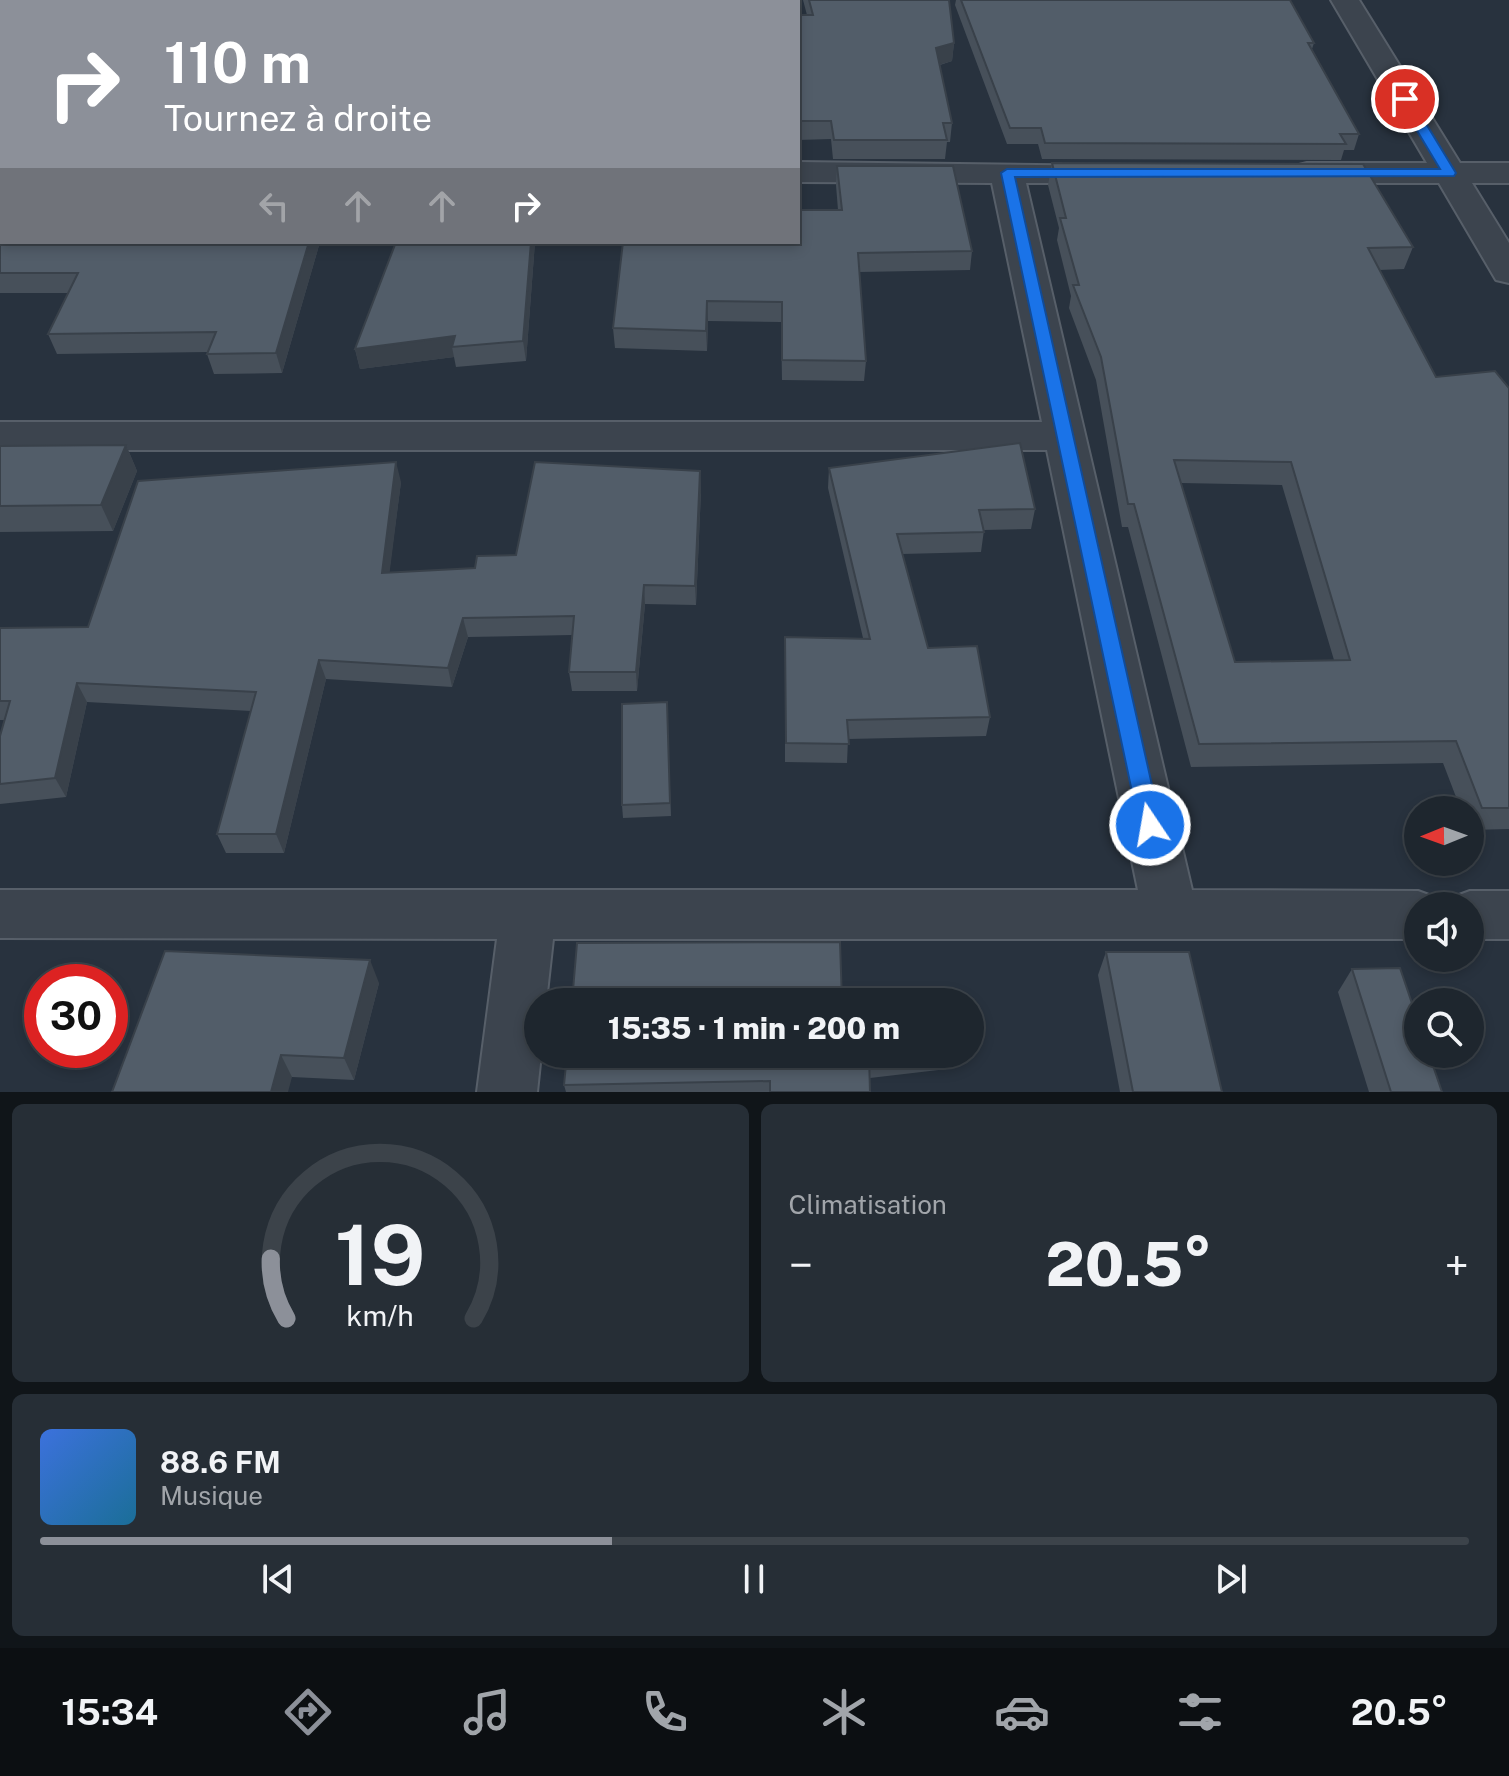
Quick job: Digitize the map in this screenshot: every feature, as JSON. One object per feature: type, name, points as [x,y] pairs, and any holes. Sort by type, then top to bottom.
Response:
[{"type":"street","points":[[1345,0],[1509,272]]},
{"type":"street","points":[[800,172],[1150,173]]},
{"type":"street","points":[[1007,173],[1170,915]]},
{"type":"street","points":[[1276,173],[1509,173]]},
{"type":"street","points":[[0,436],[1065,436]]},
{"type":"street","points":[[0,914],[1404,915]]},
{"type":"street","points":[[507,1092],[528,914]]},
{"type":"street","points":[[1484,915],[1509,915]]},
{"type":"building","points":[[809,0],[949,0],[954,43],[936,48],[952,123],[943,123],[947,140],[834,140],[831,121],[800,121],[800,15],[813,15]]},
{"type":"building","points":[[961,0],[1290,0],[1314,43],[1308,43],[1359,134],[1340,134],[1346,144],[1045,143],[1041,128],[1010,128]]},
{"type":"building","points":[[1052,163],[1363,164],[1413,247],[1368,248],[1436,377],[1495,371],[1509,388],[1509,808],[1484,808],[1484,796],[1477,796],[1456,741],[1199,744],[1134,504],[1128,504],[1101,357],[1073,285],[1079,285],[1060,218],[1066,218]],"holes":[[[1174,460],[1291,462],[1350,660],[1235,662]]]},
{"type":"building","points":[[837,166],[953,166],[972,251],[858,253],[866,361],[782,360],[782,302],[707,301],[706,331],[613,328],[623,244],[800,244],[800,210],[842,210]]},
{"type":"building","points":[[0,244],[308,244],[276,353],[207,354],[216,332],[48,334],[78,273],[0,273]]},
{"type":"building","points":[[395,244],[531,244],[523,341],[452,347],[455,336],[355,349]]},
{"type":"building","points":[[1020,443],[1035,509],[979,510],[984,532],[897,534],[928,648],[977,646],[990,717],[847,720],[849,744],[786,743],[785,637],[870,639],[829,468]]},
{"type":"building","points":[[126,445],[101,505],[0,506],[0,446]]},
{"type":"building","points":[[396,462],[382,573],[475,568],[477,556],[516,555],[535,462],[700,471],[695,586],[644,585],[636,672],[569,672],[574,616],[463,618],[448,668],[319,660],[276,834],[217,834],[256,692],[77,683],[55,778],[0,784],[0,736],[10,701],[0,701],[0,628],[88,627],[138,481]]},
{"type":"building","points":[[667,702],[670,803],[622,805],[622,704]]},
{"type":"building","points":[[840,942],[842,988],[573,988],[577,943]]},
{"type":"building","points":[[165,951],[370,960],[344,1058],[281,1055],[271,1092],[112,1092],[121,1068],[128,1068],[128,1049]]},
{"type":"building","points":[[1106,952],[1189,952],[1222,1092],[1133,1092]]},
{"type":"building","points":[[1400,968],[1407,988],[1404,988],[1404,1068],[1434,1068],[1442,1092],[1391,1092],[1352,969]]},
{"type":"building","points":[[566,1068],[869,1068],[870,1092],[770,1092],[770,1081],[564,1085]]},
{"type":"route","points":[[1150,825],[1007,173],[1450,173],[1405,99]]}]
